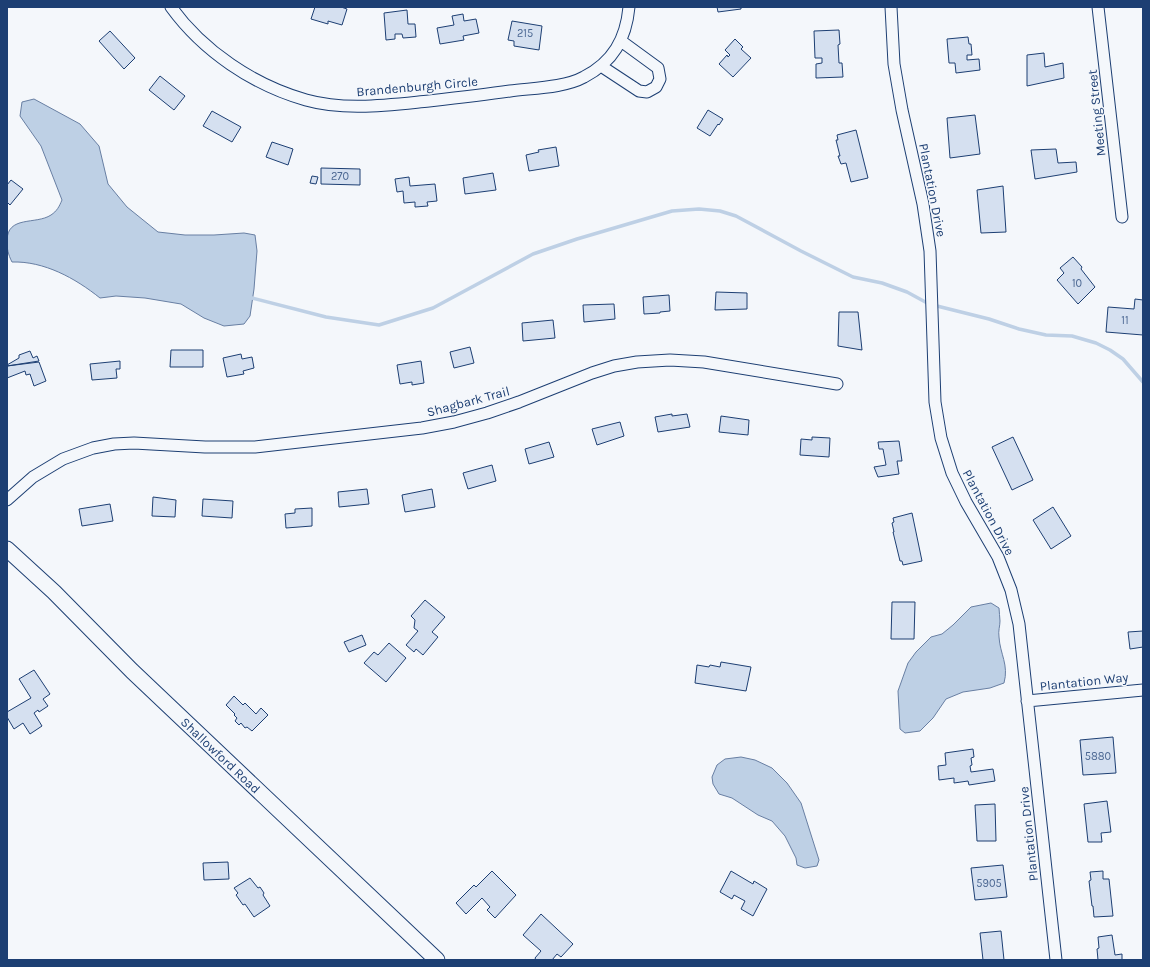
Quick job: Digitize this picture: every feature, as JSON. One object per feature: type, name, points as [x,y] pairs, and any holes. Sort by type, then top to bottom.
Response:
[{"type":"street","name":"Brandenburgh Circle","points":[[171,7],[202,42],[221,57],[256,80],[287,94],[328,105],[357,106],[388,106],[554,86],[583,78],[601,66],[621,41],[628,22],[629,7]]},
{"type":"street","name":"Plantation Drive","points":[[891,7],[894,64],[902,110],[924,204],[930,251],[934,402],[941,438],[952,473],[966,502],[998,557],[1011,590],[1019,624],[1056,960]]},
{"type":"street","name":"Meeting Street","points":[[1098,7],[1122,217]]},
{"type":"street","points":[[601,66],[639,91],[647,92],[656,87],[660,79],[658,68],[621,41]]},
{"type":"street","name":"Shagbark Trail","points":[[7,500],[33,477],[63,459],[99,447],[134,443],[205,447],[255,446],[422,428],[454,422],[487,413],[592,373],[637,362],[670,360],[704,362],[837,384]]},
{"type":"street","name":"Shallowford Road","points":[[7,549],[54,592],[132,671],[437,960]]},
{"type":"street","name":"Plantation Way","points":[[1027,701],[1143,690]]},
{"type":"water","points":[[34,99],[80,124],[99,146],[108,184],[127,207],[158,232],[185,235],[244,233],[255,235],[257,251],[254,289],[250,316],[244,324],[224,326],[204,318],[181,304],[145,298],[116,296],[100,298],[59,272],[36,264],[12,262],[8,252],[7,241],[8,233],[12,227],[23,222],[38,220],[51,215],[58,209],[62,200],[41,146],[20,116],[22,102]]},
{"type":"water","points":[[991,603],[999,608],[999,635],[1005,671],[1004,683],[990,688],[963,692],[946,699],[933,718],[920,731],[905,733],[900,729],[898,691],[908,663],[916,652],[931,637],[942,634],[971,607]]},
{"type":"water","points":[[741,757],[755,760],[772,768],[787,783],[801,803],[819,860],[817,866],[805,868],[797,865],[796,858],[785,836],[772,821],[758,815],[732,798],[719,794],[713,784],[712,777],[717,765],[725,759]]},
{"type":"building","points":[[315,7],[341,7],[347,9],[342,25],[328,21],[328,24],[311,19]]},
{"type":"building","points":[[717,7],[741,7],[741,9],[718,12]]},
{"type":"building","points":[[407,10],[408,24],[415,24],[416,37],[403,38],[402,34],[395,34],[395,39],[386,40],[384,13]]},
{"type":"building","points":[[463,14],[464,21],[476,19],[479,33],[463,36],[464,40],[440,44],[437,28],[454,25],[452,16]]},
{"type":"building","points":[[512,21],[542,26],[539,50],[514,46],[514,41],[508,40]]},
{"type":"building","points":[[839,30],[839,63],[842,63],[843,77],[816,78],[816,64],[822,63],[822,58],[815,58],[814,31]]},
{"type":"building","points":[[110,31],[135,58],[124,69],[99,41]]},
{"type":"building","points":[[968,37],[969,44],[971,44],[972,55],[967,55],[967,60],[979,59],[980,70],[956,73],[955,63],[949,63],[947,39]]},
{"type":"building","points":[[735,39],[743,47],[741,49],[751,58],[733,77],[719,64],[727,55],[728,57],[730,55],[725,50]]},
{"type":"building","points":[[1044,53],[1045,67],[1063,63],[1064,78],[1027,86],[1027,55]]},
{"type":"building","points":[[160,76],[185,96],[174,110],[149,90]]},
{"type":"building","points":[[708,110],[723,119],[710,136],[697,128]]},
{"type":"building","points":[[212,111],[241,127],[232,142],[203,126]]},
{"type":"building","points":[[975,115],[980,154],[950,158],[947,118]]},
{"type":"building","points":[[856,130],[868,178],[851,182],[846,163],[841,164],[838,156],[840,156],[836,140],[838,140],[837,135]]},
{"type":"building","points":[[272,142],[293,149],[288,165],[266,157]]},
{"type":"building","points":[[556,147],[559,166],[529,171],[526,155],[539,152],[538,150]]},
{"type":"building","points":[[1056,149],[1058,163],[1076,162],[1077,172],[1035,179],[1031,150]]},
{"type":"building","points":[[321,168],[360,169],[360,185],[321,184]]},
{"type":"building","points":[[493,173],[496,190],[465,194],[463,178]]},
{"type":"building","points":[[312,176],[318,177],[316,184],[310,183]]},
{"type":"building","points":[[409,177],[410,186],[435,184],[437,201],[427,202],[428,206],[415,207],[415,202],[404,203],[403,191],[397,192],[395,179]]},
{"type":"building","points":[[11,180],[23,189],[10,205],[7,202],[7,185]]},
{"type":"building","points":[[1003,186],[1006,232],[981,233],[977,190]]},
{"type":"building","points":[[1073,257],[1082,267],[1081,269],[1095,287],[1078,304],[1057,280],[1064,273],[1060,268]]},
{"type":"building","points":[[716,292],[747,293],[747,309],[715,310]]},
{"type":"building","points":[[669,295],[670,311],[644,314],[643,297]]},
{"type":"building","points":[[1135,299],[1143,300],[1143,335],[1106,332],[1108,307],[1134,309]]},
{"type":"building","points":[[614,304],[615,319],[584,322],[583,305]]},
{"type":"building","points":[[839,312],[858,312],[862,350],[838,346]]},
{"type":"building","points":[[553,320],[555,338],[523,341],[522,323]]},
{"type":"building","points":[[470,347],[474,363],[454,368],[450,352]]},
{"type":"building","points":[[171,350],[203,350],[203,367],[170,367]]},
{"type":"building","points":[[30,351],[33,358],[37,356],[39,361],[7,366],[19,358],[19,355]]},
{"type":"building","points":[[241,354],[242,359],[252,357],[254,368],[243,371],[244,374],[227,377],[223,358]]},
{"type":"building","points":[[120,361],[120,369],[116,369],[117,378],[92,380],[90,364]]},
{"type":"building","points":[[421,361],[424,383],[412,385],[412,382],[400,384],[397,365]]},
{"type":"building","points":[[39,362],[46,381],[34,386],[30,374],[26,375],[25,371],[7,378],[7,366]]},
{"type":"building","points":[[672,414],[672,416],[687,414],[690,427],[658,432],[655,417]]},
{"type":"building","points":[[721,416],[749,420],[748,435],[719,432]]},
{"type":"building","points":[[620,422],[624,436],[597,445],[592,429]]},
{"type":"building","points":[[812,437],[830,438],[829,457],[800,455],[801,439],[812,440]]},
{"type":"building","points":[[1013,437],[1033,480],[1012,490],[992,447]]},
{"type":"building","points":[[899,441],[902,461],[897,461],[899,474],[878,477],[874,467],[886,465],[883,449],[879,449],[878,442]]},
{"type":"building","points":[[549,442],[554,457],[529,464],[525,449]]},
{"type":"building","points":[[492,465],[496,481],[468,489],[463,473]]},
{"type":"building","points":[[367,489],[369,504],[339,507],[338,492]]},
{"type":"building","points":[[432,489],[435,507],[405,512],[402,495]]},
{"type":"building","points":[[153,497],[176,500],[175,517],[152,516]]},
{"type":"building","points":[[203,499],[233,501],[232,518],[202,516]]},
{"type":"building","points":[[110,504],[113,521],[82,526],[79,509]]},
{"type":"building","points":[[1053,507],[1071,536],[1051,549],[1033,520]]},
{"type":"building","points":[[312,508],[312,526],[286,528],[285,514],[295,513],[295,509]]},
{"type":"building","points":[[912,513],[922,561],[903,565],[902,561],[900,561],[892,523],[894,522],[893,518]]},
{"type":"building","points":[[425,600],[445,617],[432,632],[438,637],[423,655],[416,649],[414,652],[406,645],[418,631],[414,628],[415,620],[411,616]]},
{"type":"building","points":[[892,602],[915,602],[914,639],[891,639]]},
{"type":"building","points":[[1143,631],[1143,647],[1130,649],[1128,632]]},
{"type":"building","points":[[362,635],[366,645],[349,652],[344,642]]},
{"type":"building","points":[[389,643],[406,658],[386,682],[364,663],[374,652],[378,655]]},
{"type":"building","points":[[721,662],[751,667],[746,691],[695,683],[697,665],[720,667]]},
{"type":"building","points":[[34,670],[50,694],[43,699],[48,706],[39,712],[38,710],[34,713],[42,726],[30,734],[23,723],[14,729],[7,717],[7,712],[31,698],[19,679]]},
{"type":"building","points":[[234,696],[243,705],[245,703],[256,714],[261,708],[268,715],[252,731],[247,727],[245,728],[241,723],[239,725],[235,721],[237,718],[234,715],[235,714],[226,705]]},
{"type":"building","points":[[1113,737],[1116,773],[1083,775],[1080,740]]},
{"type":"building","points":[[973,749],[974,757],[971,758],[971,772],[993,769],[995,781],[969,785],[968,781],[954,783],[954,778],[939,780],[938,766],[946,765],[945,753]]},
{"type":"building","points":[[1107,801],[1111,832],[1101,833],[1102,842],[1088,842],[1084,804]]},
{"type":"building","points":[[995,804],[996,841],[977,841],[975,805]]},
{"type":"building","points":[[228,862],[229,879],[204,880],[203,863]]},
{"type":"building","points":[[1003,865],[1007,897],[975,900],[971,868]]},
{"type":"building","points":[[492,871],[516,895],[495,918],[487,910],[490,907],[482,898],[466,914],[456,903],[474,885],[476,887]]},
{"type":"building","points":[[731,871],[753,884],[754,881],[767,889],[753,916],[741,909],[745,901],[734,895],[732,899],[720,892]]},
{"type":"building","points":[[1103,871],[1103,879],[1109,879],[1113,916],[1094,917],[1089,881],[1091,880],[1090,872]]},
{"type":"building","points":[[250,878],[258,888],[260,887],[270,906],[254,917],[245,904],[243,905],[236,895],[238,893],[234,888]]},
{"type":"building","points":[[541,914],[573,944],[561,957],[557,954],[552,960],[536,960],[535,958],[541,951],[523,935]]},
{"type":"building","points":[[1001,931],[1004,960],[983,960],[980,933]]},
{"type":"building","points":[[1112,935],[1115,955],[1122,954],[1122,960],[1098,960],[1098,937]]},
{"type":"waterway","points":[[252,298],[326,317],[379,325],[433,308],[533,254],[577,239],[672,211],[699,209],[720,211],[736,216],[853,277],[882,283],[907,292],[929,304],[989,319],[1019,329],[1046,335],[1072,336],[1096,343],[1123,359],[1143,382]]}]
